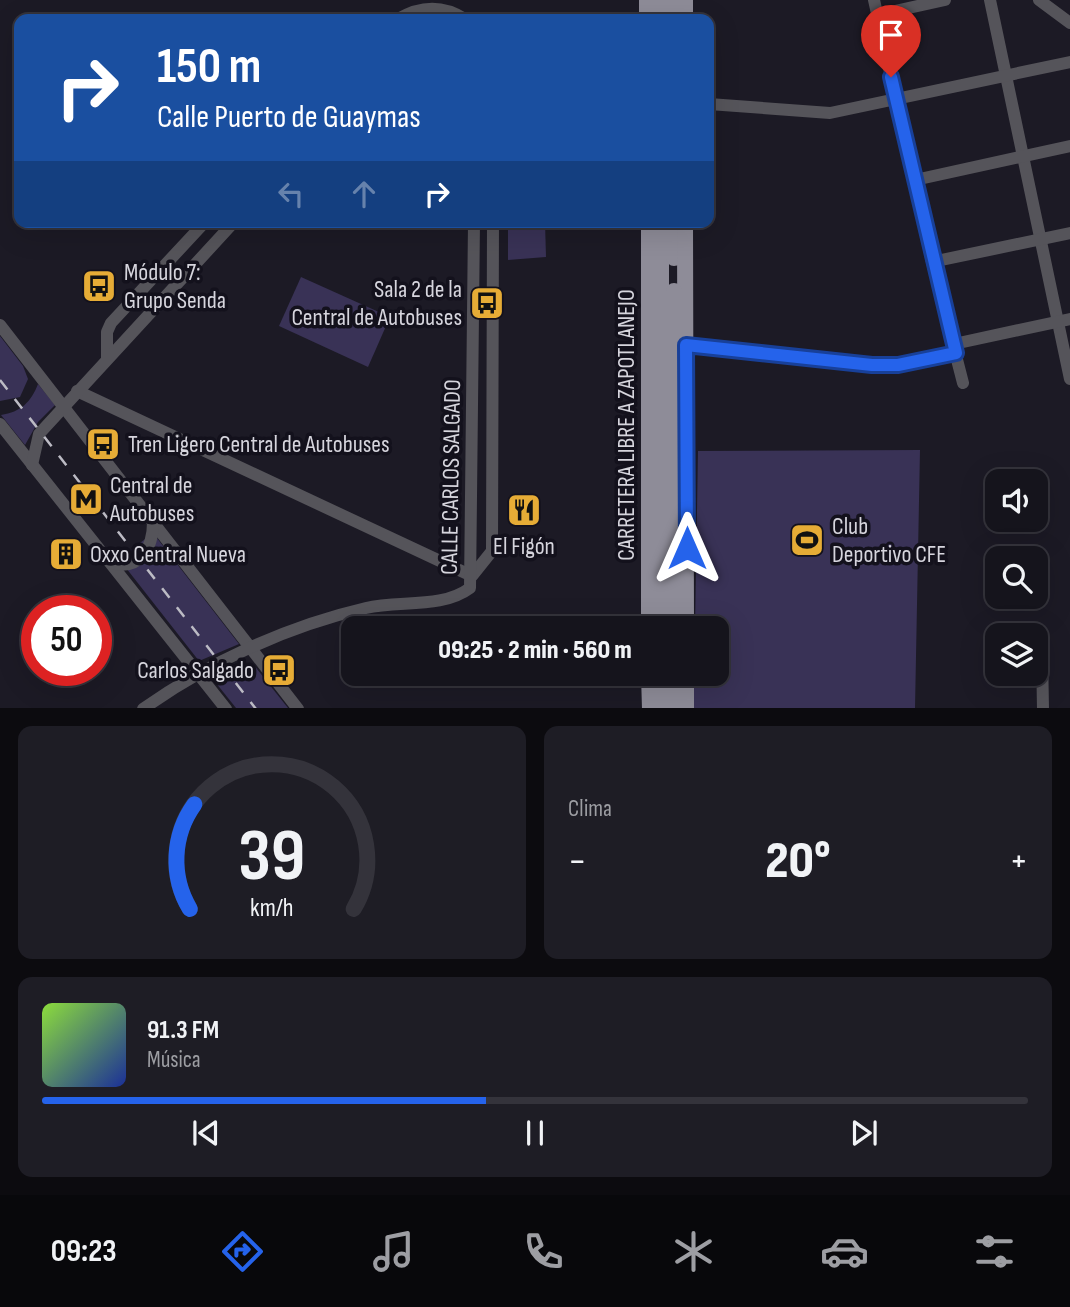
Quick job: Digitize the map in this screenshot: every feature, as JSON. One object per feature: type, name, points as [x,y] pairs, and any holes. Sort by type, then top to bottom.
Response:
[{"type":"main road","name":"CARRETERA LIBRE A ZAPOTLANEJO","points":[[649,228],[649,616]]},
{"type":"main road","name":"CARRETERA LIBRE A ZAPOTLANEJO","points":[[660,228],[661,616]]},
{"type":"main road","name":"CARRETERA LIBRE A ZAPOTLANEJO","points":[[674,228],[674,616]]},
{"type":"main road","points":[[685,228],[686,616]]},
{"type":"main road","points":[[649,686],[650,708]]},
{"type":"main road","points":[[661,686],[661,708]]},
{"type":"main road","points":[[674,686],[674,708]]},
{"type":"main road","points":[[686,686],[686,708]]},
{"type":"street","points":[[874,0],[932,262],[963,383]]},
{"type":"street","points":[[877,15],[945,0]]},
{"type":"street","points":[[989,0],[1040,239],[1064,320],[1070,379]]},
{"type":"street","points":[[1039,0],[1070,23]]},
{"type":"street","points":[[409,14],[434,8],[451,14]]},
{"type":"street","points":[[714,104],[830,113],[1070,62]]},
{"type":"street","points":[[915,180],[1070,146]]},
{"type":"street","points":[[107,359],[107,332],[111,323],[199,228]]},
{"type":"street","points":[[32,465],[39,434],[62,406],[228,228]]},
{"type":"street","name":"CALLE CARLOS SALGADO","points":[[144,708],[200,674],[303,626],[368,607],[455,597],[470,588],[474,228]]},
{"type":"street","points":[[77,391],[472,576],[492,551],[493,228]]},
{"type":"street","points":[[932,262],[1070,233]]},
{"type":"street","points":[[686,345],[872,365],[898,365],[1064,320]]},
{"type":"street","points":[[0,325],[297,708]]},
{"type":"street","points":[[0,425],[225,708]]},
{"type":"street","points":[[111,563],[129,564],[146,553],[152,540],[153,522]]},
{"type":"street","points":[[1043,686],[1043,708]]},
{"type":"shaded area","points":[[508,228],[545,228],[546,257],[508,260]]},
{"type":"shaded area","points":[[301,277],[390,317],[368,367],[279,326]]},
{"type":"shaded area","points":[[0,336],[23,366],[28,379],[20,397],[0,401]]},
{"type":"shaded area","points":[[38,384],[55,405],[38,422],[25,445],[1,415],[24,405]]},
{"type":"shaded area","name":"Club Deportivo CFE","points":[[920,450],[915,708],[693,708],[694,686],[729,686],[729,616],[695,616],[698,451]]},
{"type":"shaded area","points":[[153,533],[239,644],[199,661],[119,559]]},
{"type":"shaded area","points":[[253,664],[288,708],[236,708],[216,683]]},
{"type":"railway","points":[[0,380],[255,708]]},
{"type":"place","name":"Módulo 7: Grupo Senda","points":[[99,286]]},
{"type":"place","name":"Sala 2 de la Central de Autobuses","points":[[487,303]]},
{"type":"place","name":"Tren Ligero Central de Autobuses","points":[[103,444]]},
{"type":"place","name":"Central de Autobuses","points":[[86,499]]},
{"type":"place","name":"El Figón","points":[[524,510]]},
{"type":"place","name":"Club Deportivo CFE","points":[[807,540]]},
{"type":"place","name":"Oxxo Central Nueva","points":[[66,554]]},
{"type":"place","name":"Carlos Salgado","points":[[279,670]]},
{"type":"route","points":[[687,548],[686,345],[872,365],[898,365],[956,353],[932,262],[891,77]]}]
